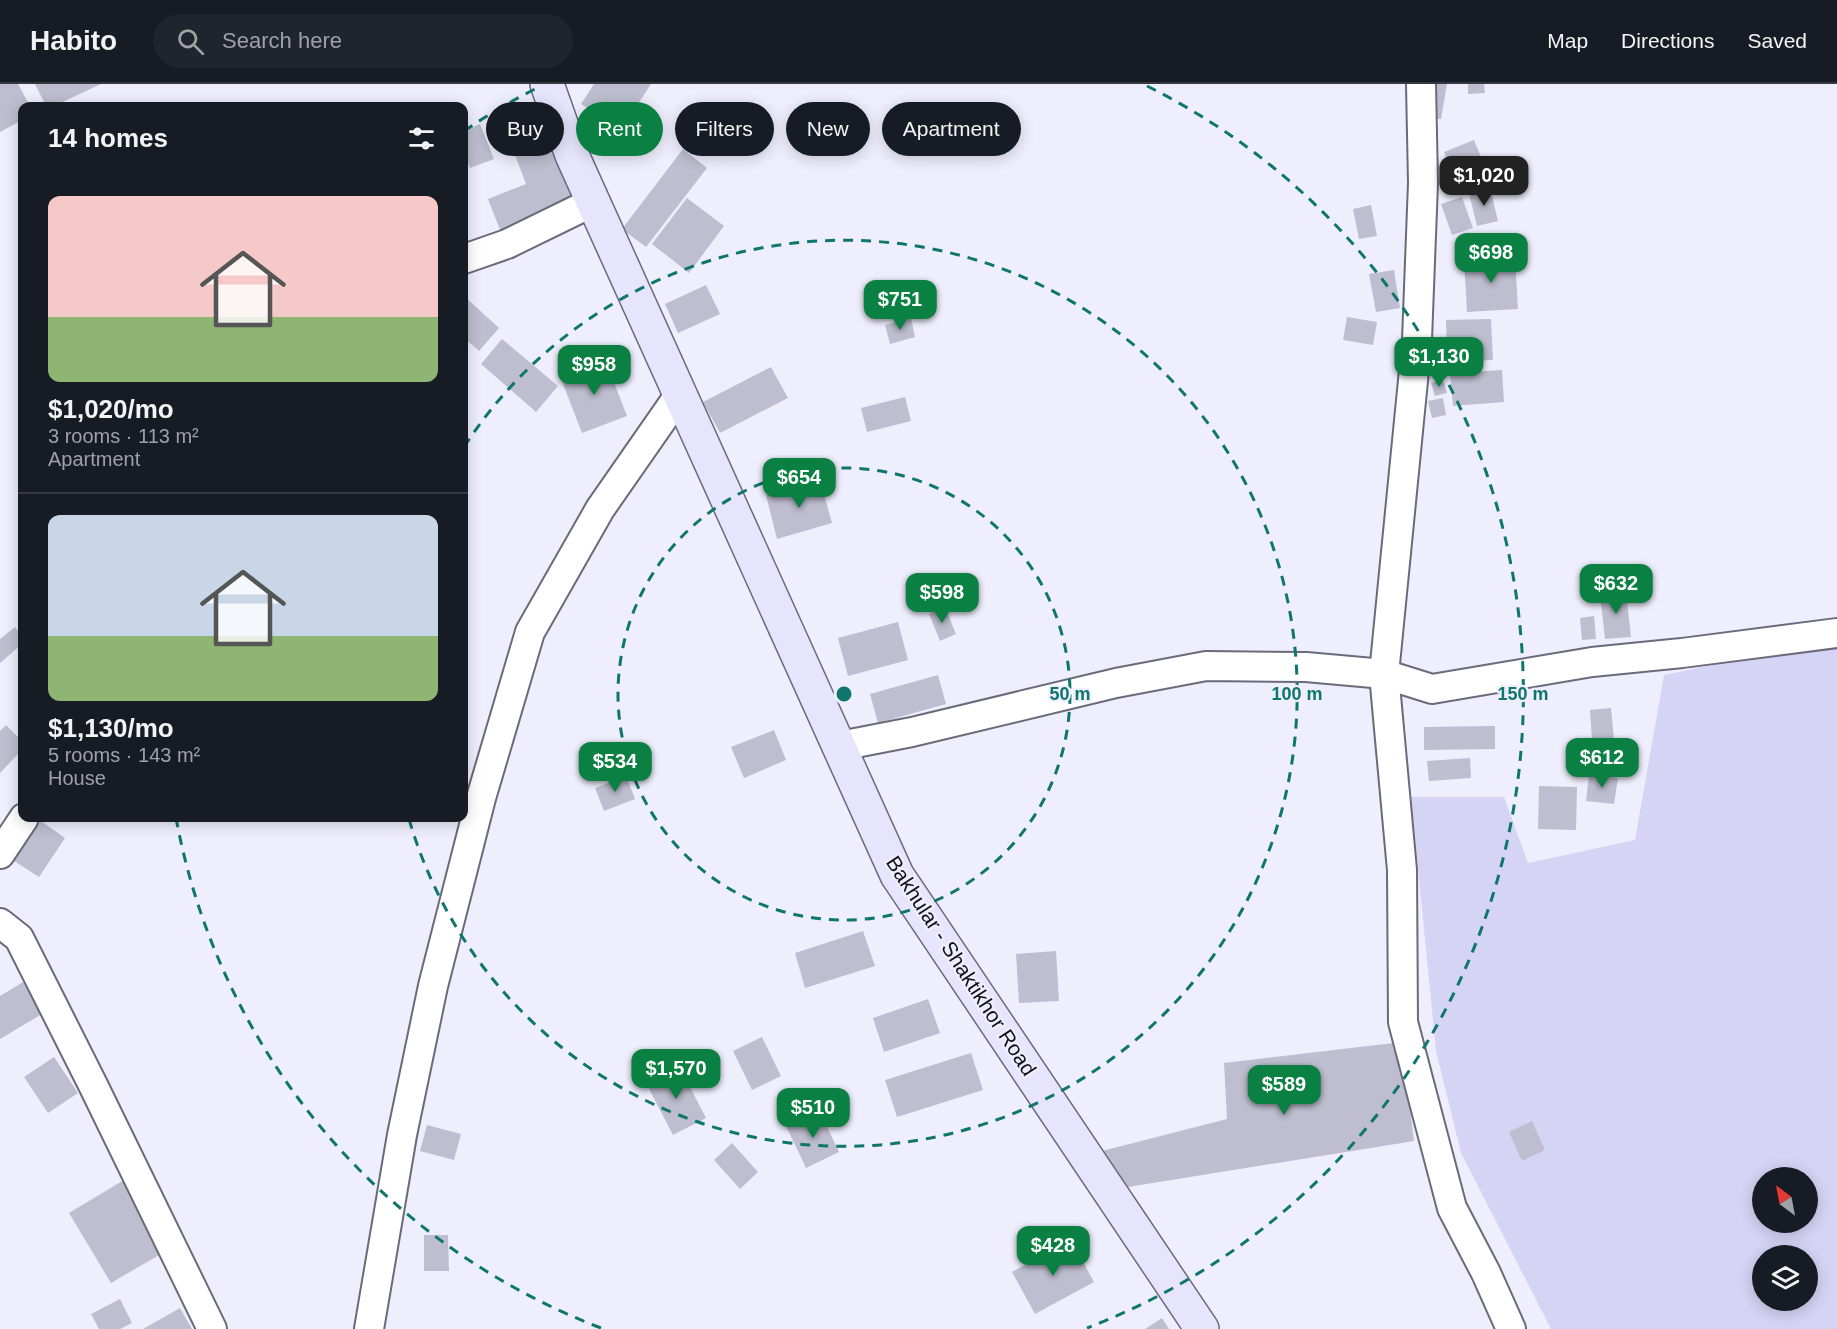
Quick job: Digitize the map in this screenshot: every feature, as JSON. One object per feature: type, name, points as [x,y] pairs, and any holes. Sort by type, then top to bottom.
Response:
[{"type":"street","name":"Bakhular - Shaktikhor Road","points":[[547,84],[572,155],[897,875],[1202,1329]]},
{"type":"street","points":[[1421,84],[1423,183],[1418,340],[1384,674],[1402,870],[1403,1022],[1452,1208],[1486,1273],[1511,1329]]},
{"type":"street","points":[[468,258],[507,244],[593,202]]},
{"type":"street","points":[[369,1329],[402,1135],[433,986],[481,798],[530,632],[600,509],[680,394]]},
{"type":"street","points":[[840,746],[912,732],[1116,682],[1206,666],[1306,667],[1384,674],[1432,689],[1592,662],[1837,633]]},
{"type":"street","points":[[0,854],[21,822]]},
{"type":"street","points":[[0,923],[19,938],[212,1329]]},
{"type":"shaded area","points":[[1837,639],[1837,1329],[1551,1329],[1461,1153],[1436,1051],[1411,797],[1504,797],[1528,863],[1635,840],[1664,675]]},
{"type":"building","points":[[0,84],[18,84],[28,102],[18,102],[18,122],[0,132]]},
{"type":"building","points":[[35,84],[101,84],[63,102],[44,102]]},
{"type":"building","points":[[594,84],[651,84],[639,102],[582,102]]},
{"type":"building","points":[[1430,84],[1447,84],[1441,119],[1426,117]]},
{"type":"building","points":[[1468,84],[1484,84],[1485,93],[1468,94]]},
{"type":"building","points":[[480,124],[486,139],[486,156],[493,156],[494,159],[470,168],[468,129]]},
{"type":"building","points":[[1474,140],[1487,172],[1457,184],[1444,152]]},
{"type":"building","points":[[515,156],[560,156],[579,205],[502,235],[488,199],[526,184]]},
{"type":"building","points":[[678,156],[692,156],[707,168],[646,247],[622,229]]},
{"type":"building","points":[[1490,188],[1498,221],[1477,226],[1469,193]]},
{"type":"building","points":[[1462,197],[1473,228],[1452,235],[1441,204]]},
{"type":"building","points":[[687,198],[724,226],[689,273],[652,244]]},
{"type":"building","points":[[1371,205],[1377,236],[1359,239],[1353,209]]},
{"type":"building","points":[[1515,257],[1518,309],[1467,312],[1464,260]]},
{"type":"building","points":[[1394,270],[1400,308],[1376,312],[1369,274]]},
{"type":"building","points":[[706,285],[720,314],[678,333],[665,304]]},
{"type":"building","points":[[468,300],[499,328],[479,351],[468,341]]},
{"type":"building","points":[[1347,317],[1377,322],[1373,345],[1343,340]]},
{"type":"building","points":[[911,318],[915,337],[890,344],[885,325]]},
{"type":"building","points":[[1491,319],[1493,360],[1447,362],[1446,320]]},
{"type":"building","points":[[502,339],[558,386],[536,412],[481,364]]},
{"type":"building","points":[[605,359],[627,416],[582,433],[560,376]]},
{"type":"building","points":[[771,367],[788,398],[720,433],[703,402]]},
{"type":"building","points":[[1502,370],[1504,402],[1453,406],[1450,373]]},
{"type":"building","points":[[1443,380],[1447,393],[1435,396],[1431,383]]},
{"type":"building","points":[[905,397],[911,421],[867,432],[861,408]]},
{"type":"building","points":[[1443,398],[1446,415],[1432,418],[1428,401]]},
{"type":"building","points":[[820,480],[832,523],[777,539],[766,495]]},
{"type":"building","points":[[1626,591],[1631,637],[1605,639],[1600,594]]},
{"type":"building","points":[[945,607],[956,634],[940,641],[929,614]]},
{"type":"building","points":[[1594,616],[1596,639],[1582,640],[1580,618]]},
{"type":"building","points":[[898,622],[908,660],[848,676],[838,638]]},
{"type":"building","points":[[15,627],[18,631],[18,647],[0,663],[0,639]]},
{"type":"building","points":[[938,675],[946,704],[878,723],[870,694]]},
{"type":"building","points":[[1611,708],[1614,739],[1592,741],[1590,710]]},
{"type":"building","points":[[6,725],[18,737],[18,754],[0,773],[0,731]]},
{"type":"building","points":[[1495,726],[1495,749],[1424,750],[1424,727]]},
{"type":"building","points":[[774,730],[786,760],[744,778],[731,747]]},
{"type":"building","points":[[1470,758],[1471,778],[1429,781],[1427,761]]},
{"type":"building","points":[[1589,775],[1618,778],[1614,804],[1586,801]]},
{"type":"building","points":[[626,776],[635,799],[604,811],[595,788]]},
{"type":"building","points":[[1539,786],[1577,787],[1576,830],[1538,829]]},
{"type":"building","points":[[40,822],[65,838],[39,877],[14,861]]},
{"type":"building","points":[[863,931],[875,966],[805,988],[795,953]]},
{"type":"building","points":[[1056,951],[1059,1001],[1019,1003],[1016,954]]},
{"type":"building","points":[[23,982],[42,1014],[0,1039],[0,996]]},
{"type":"building","points":[[928,999],[940,1033],[884,1052],[873,1018]]},
{"type":"building","points":[[762,1037],[781,1076],[752,1090],[733,1051]]},
{"type":"building","points":[[1402,1042],[1414,1141],[1128,1187],[1098,1152],[1227,1119],[1224,1063]]},
{"type":"building","points":[[971,1053],[983,1090],[897,1117],[885,1080]]},
{"type":"building","points":[[54,1057],[78,1093],[48,1113],[24,1077]]},
{"type":"building","points":[[678,1064],[706,1118],[673,1135],[645,1081]]},
{"type":"building","points":[[819,1110],[839,1152],[806,1168],[786,1126]]},
{"type":"building","points":[[1532,1121],[1545,1150],[1522,1161],[1509,1132]]},
{"type":"building","points":[[427,1125],[461,1134],[454,1160],[420,1151]]},
{"type":"building","points":[[732,1143],[758,1172],[740,1189],[714,1160]]},
{"type":"building","points":[[124,1180],[166,1251],[111,1283],[69,1213]]},
{"type":"building","points":[[424,1235],[448,1235],[449,1271],[424,1271]]},
{"type":"building","points":[[1071,1240],[1094,1282],[1035,1314],[1012,1272]]},
{"type":"building","points":[[120,1299],[132,1323],[120,1329],[99,1329],[91,1314]]},
{"type":"building","points":[[180,1308],[192,1329],[143,1329]]},
{"type":"building","points":[[1162,1318],[1169,1329],[1145,1329]]}]
